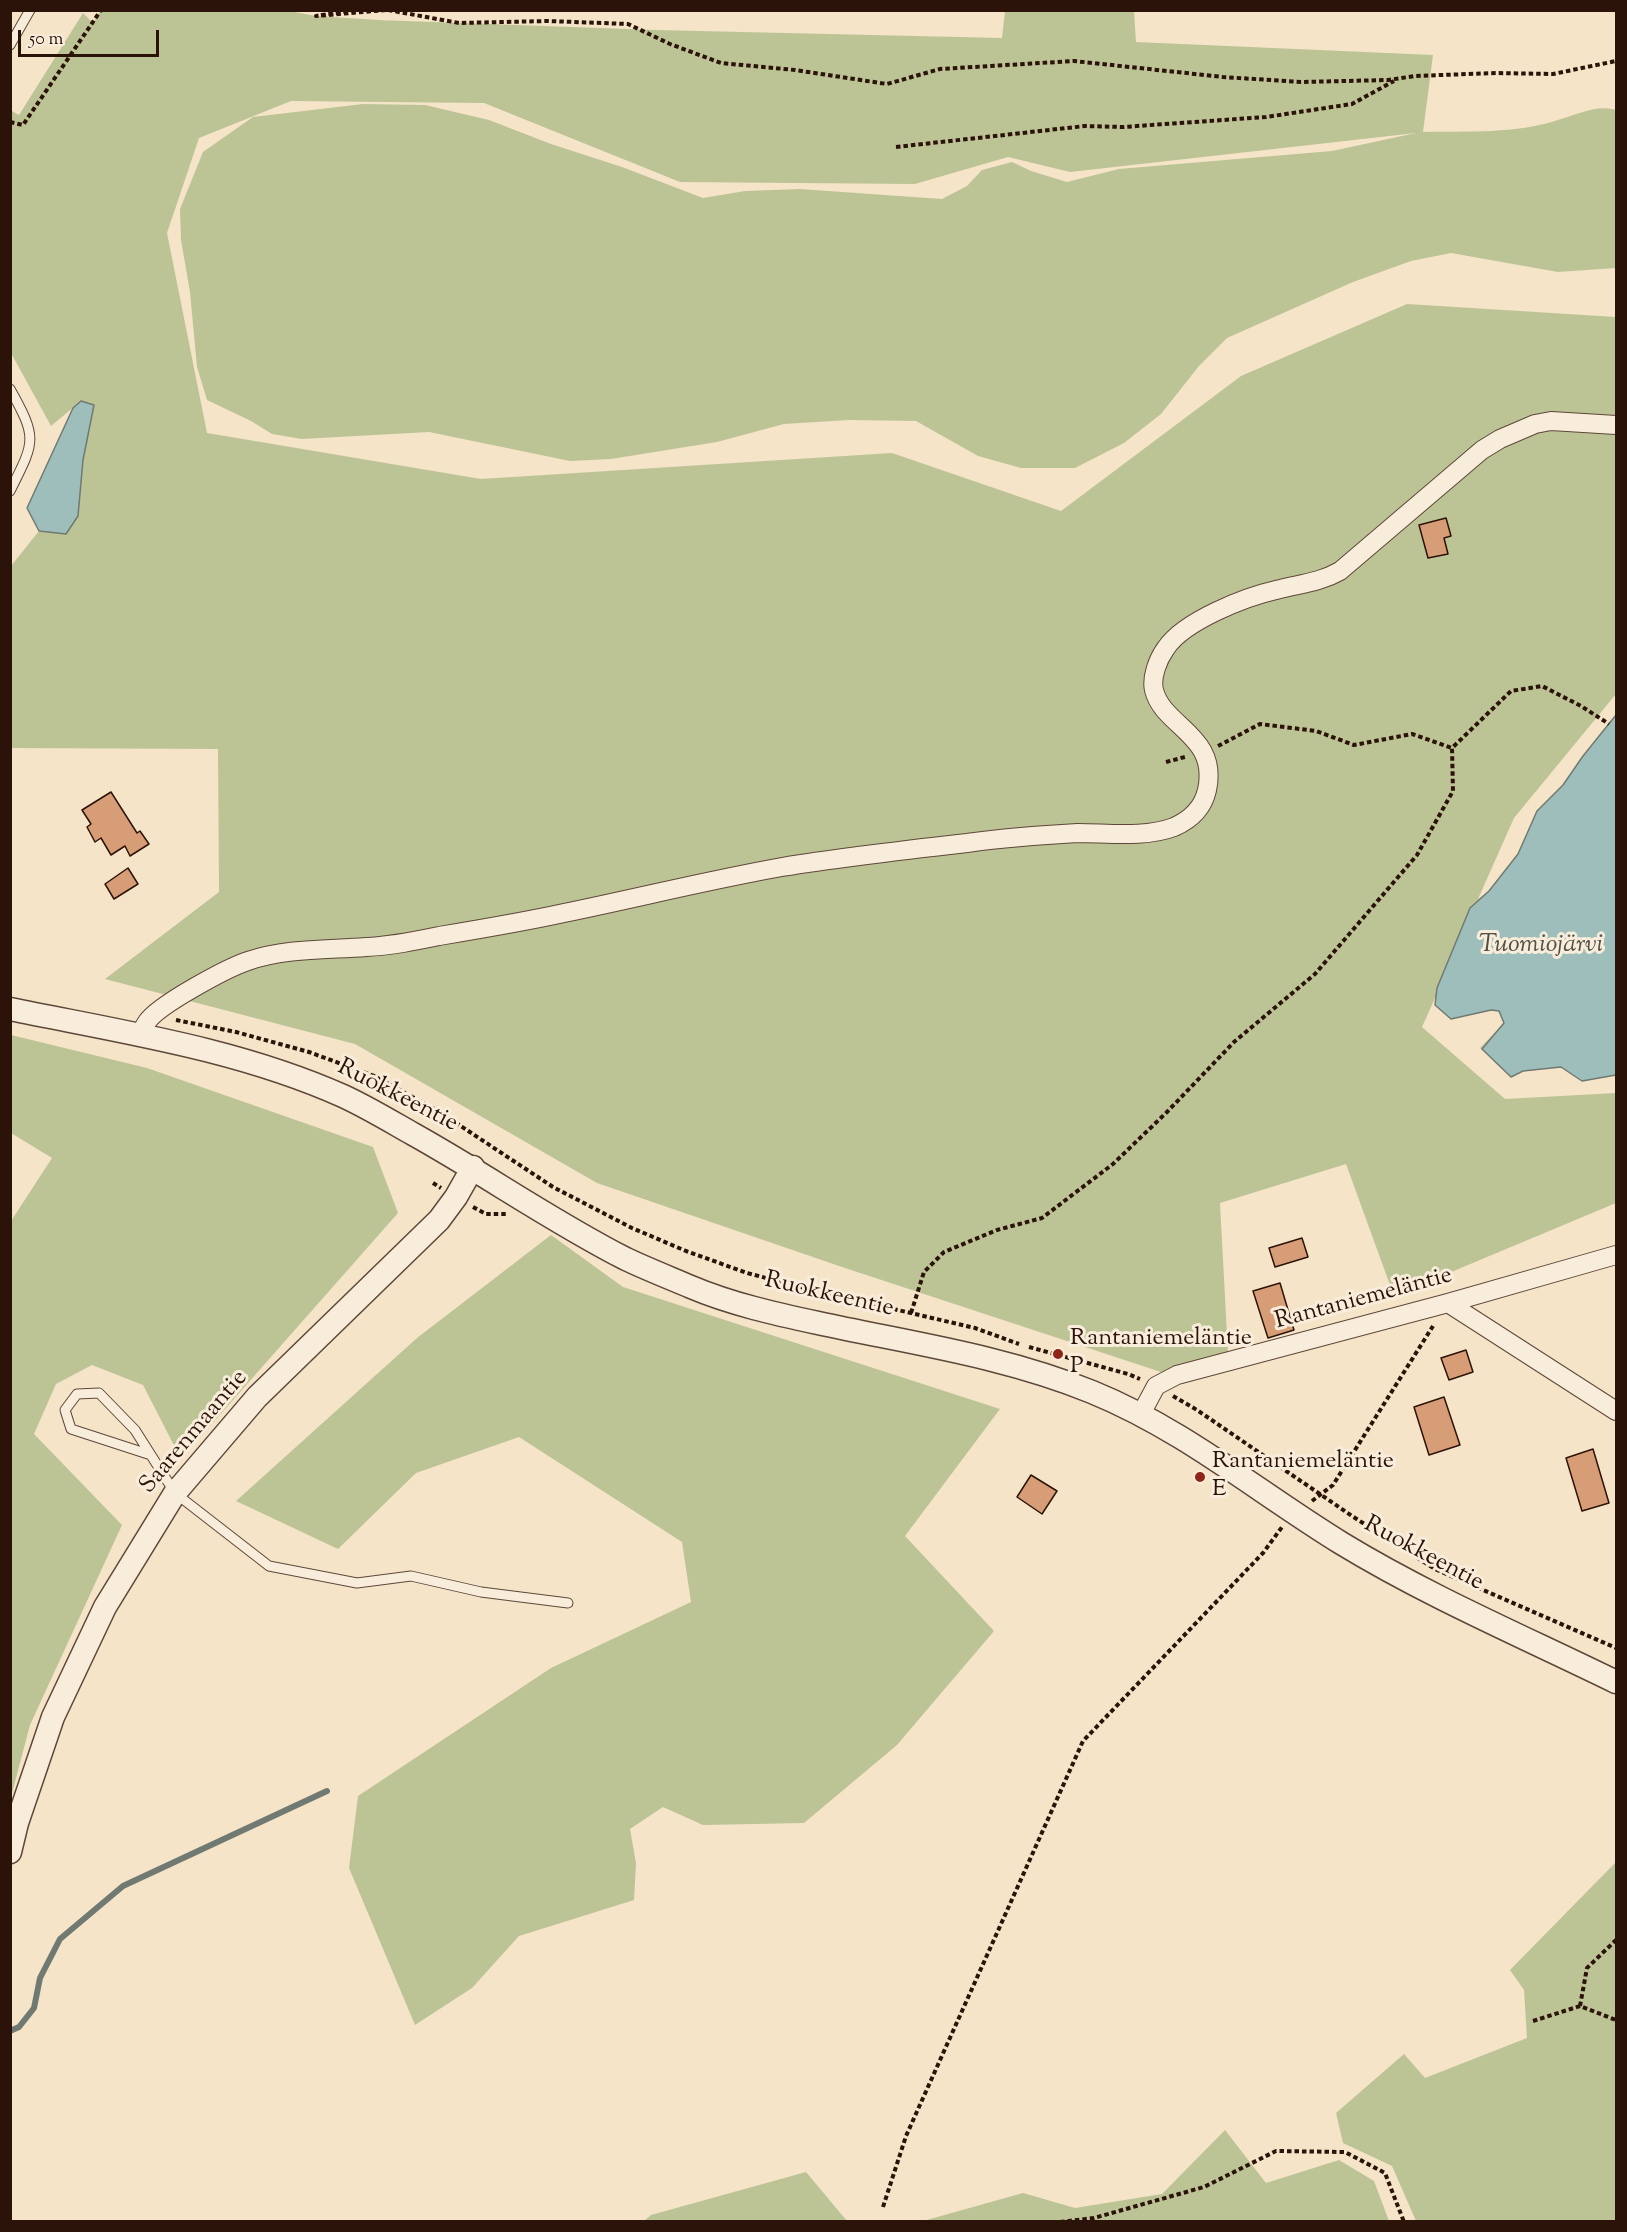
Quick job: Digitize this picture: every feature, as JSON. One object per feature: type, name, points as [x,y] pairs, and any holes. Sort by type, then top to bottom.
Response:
[{"type":"street","points":[[140,1035],[153,1015],[228,969],[276,954],[324,948],[395,945],[562,914],[619,900],[783,867],[880,853],[1007,838],[1161,830],[1175,826],[1189,819],[1198,810],[1206,797],[1208,783],[1208,766],[1203,753],[1187,730],[1159,703],[1153,683],[1157,666],[1167,646],[1178,635],[1210,614],[1262,594],[1321,580],[1340,571],[1482,450],[1518,430],[1551,421],[1617,425]]},
{"type":"street","name":"Ruokkeentie","points":[[10,1009],[225,1055],[294,1076],[346,1097],[472,1167],[627,1259],[698,1290],[772,1313],[1001,1361],[1063,1381],[1141,1414],[1203,1450],[1341,1543],[1417,1586],[1617,1682]]},
{"type":"street","name":"Saarenmaantie","points":[[10,1852],[17,1822],[53,1717],[105,1607],[175,1493],[257,1397],[438,1220],[456,1197],[472,1167]]},
{"type":"street","name":"Rantaniemeläntie","points":[[1156,1386],[1177,1375],[1617,1256]]},
{"type":"street","points":[[1448,1303],[1617,1411]]},
{"type":"street","points":[[1141,1414],[1156,1386]]},
{"type":"lane","points":[[10,45],[30,10]]},
{"type":"lane","points":[[10,390],[27,419],[31,439],[28,455],[10,491]]},
{"type":"lane","points":[[151,1455],[71,1429],[65,1410],[77,1394],[99,1393],[135,1430],[151,1455],[175,1493],[269,1566],[357,1583],[411,1576],[481,1592],[568,1603]]},
{"type":"path","points":[[10,122],[23,124],[101,10]]},
{"type":"path","points":[[355,10],[316,16],[387,10],[459,23],[548,21],[628,24],[670,44],[721,63],[795,70],[886,84],[940,69],[1074,61],[1223,78],[1301,82],[1398,79],[1415,76],[1553,74],[1617,61]]},
{"type":"path","points":[[896,147],[1085,126],[1123,127],[1266,117],[1353,104],[1398,79]]},
{"type":"path","points":[[910,1313],[924,1272],[944,1252],[998,1230],[1042,1218],[1113,1164],[1234,1042],[1315,974],[1418,855],[1453,791],[1452,748],[1511,691],[1542,686],[1581,706],[1609,724]]},
{"type":"path","points":[[1166,762],[1203,753],[1260,724],[1316,731],[1354,745],[1412,734],[1452,748]]},
{"type":"path","points":[[153,1015],[236,1032],[299,1049],[374,1077],[438,1111],[553,1187],[632,1228],[686,1251],[747,1273],[975,1328],[1018,1344],[1128,1374],[1156,1386],[1197,1410],[1435,1569],[1617,1648]]},
{"type":"path","points":[[883,2207],[906,2136],[1083,1741],[1263,1553],[1293,1511],[1321,1495],[1333,1485],[1448,1303]]},
{"type":"path","points":[[1580,2006],[1587,1968],[1617,1940]]},
{"type":"path","points":[[1533,2021],[1580,2006],[1617,2020]]},
{"type":"path","points":[[1060,2222],[1094,2218],[1204,2187],[1276,2151],[1345,2152],[1385,2173],[1404,2222]]},
{"type":"green space","points":[[101,10],[284,10],[316,16],[378,20],[656,30],[1002,38],[1005,11],[1134,11],[1136,42],[1433,55],[1423,132],[1508,130],[1542,124],[1594,109],[1616,110],[1616,268],[1558,272],[1451,253],[1411,261],[1353,282],[1227,338],[1199,366],[1161,414],[1124,443],[1075,468],[1021,468],[978,456],[916,421],[849,420],[784,424],[717,442],[611,459],[570,461],[429,432],[302,439],[272,434],[207,400],[197,367],[190,292],[181,240],[180,209],[203,152],[253,117],[363,104],[425,105],[489,120],[703,198],[745,191],[800,189],[942,199],[967,186],[982,170],[1012,162],[1031,171],[1067,182],[1119,169],[1332,151],[1416,133],[1070,172],[1008,157],[915,184],[680,182],[484,103],[291,101],[199,138],[167,233],[207,433],[481,479],[892,453],[1061,511],[1241,376],[1407,304],[1616,317],[1616,694],[1514,818],[1478,899],[1489,891],[1518,854],[1537,811],[1563,785],[1616,715],[1616,1075],[1582,1081],[1561,1067],[1523,1071],[1511,1077],[1480,1048],[1504,1023],[1498,1011],[1491,1010],[1451,1019],[1435,1005],[1435,998],[1422,1027],[1505,1099],[1616,1093],[1616,1203],[1394,1296],[1346,1164],[1220,1203],[1228,1354],[1167,1374],[597,1183],[355,1044],[105,979],[219,892],[218,749],[11,748],[11,566],[39,531],[66,534],[94,405],[81,401],[51,426],[11,353],[10,110],[19,115],[83,13],[93,23]]},
{"type":"green space","points":[[11,1035],[147,1068],[373,1147],[398,1213],[181,1459],[143,1385],[92,1365],[56,1384],[34,1434],[122,1525],[30,1725],[11,1797],[11,1221],[52,1158],[11,1133]]},
{"type":"green space","points":[[551,1235],[623,1287],[1000,1409],[905,1536],[994,1631],[897,1745],[804,1823],[703,1825],[663,1807],[630,1829],[636,1863],[634,1900],[519,1936],[472,1988],[415,2025],[349,1868],[358,1796],[551,1668],[691,1602],[682,1542],[519,1437],[416,1473],[338,1549],[236,1501],[417,1338]]},
{"type":"green space","points":[[1616,1862],[1616,2221],[1416,2221],[1392,2166],[1343,2143],[1336,2113],[1404,2054],[1425,2078],[1527,2038],[1524,1990],[1510,1970]]},
{"type":"green space","points":[[1225,2130],[1266,2183],[1339,2160],[1374,2181],[1389,2221],[923,2221],[1023,2193],[1075,2208],[1162,2194]]},
{"type":"green space","points":[[806,2172],[847,2221],[644,2221],[651,2215]]},
{"type":"water","points":[[81,401],[94,405],[83,460],[78,516],[66,534],[39,531],[27,508],[73,408]]},
{"type":"water","name":"Tuomiojärvi","points":[[1616,715],[1616,1075],[1582,1081],[1561,1067],[1523,1071],[1511,1077],[1482,1049],[1504,1023],[1499,1011],[1491,1010],[1451,1019],[1435,1005],[1437,988],[1470,908],[1489,891],[1518,854],[1537,811],[1563,785]]},
{"type":"building","points":[[1446,518],[1451,536],[1444,538],[1448,554],[1428,558],[1419,525]]},
{"type":"building","points":[[111,792],[137,833],[140,831],[149,844],[130,856],[125,846],[111,855],[101,838],[95,842],[87,827],[91,824],[82,810]]},
{"type":"building","points":[[128,868],[138,884],[114,899],[105,884]]},
{"type":"building","points":[[1302,1238],[1308,1257],[1275,1267],[1269,1248]]},
{"type":"building","points":[[1280,1283],[1294,1330],[1268,1338],[1253,1291]]},
{"type":"building","points":[[1466,1350],[1473,1372],[1449,1380],[1441,1358]]},
{"type":"building","points":[[1444,1397],[1460,1445],[1429,1455],[1414,1407]]},
{"type":"building","points":[[1593,1449],[1609,1503],[1582,1511],[1566,1458]]},
{"type":"building","points":[[1031,1475],[1057,1491],[1042,1514],[1017,1497]]},
{"type":"waterway","points":[[10,2031],[19,2027],[34,2008],[40,1978],[60,1939],[123,1886],[327,1791]]},
{"type":"place","name":"Rantaniemeläntie P","points":[[1058,1354]]},
{"type":"place","name":"Rantaniemeläntie E","points":[[1200,1477]]}]
